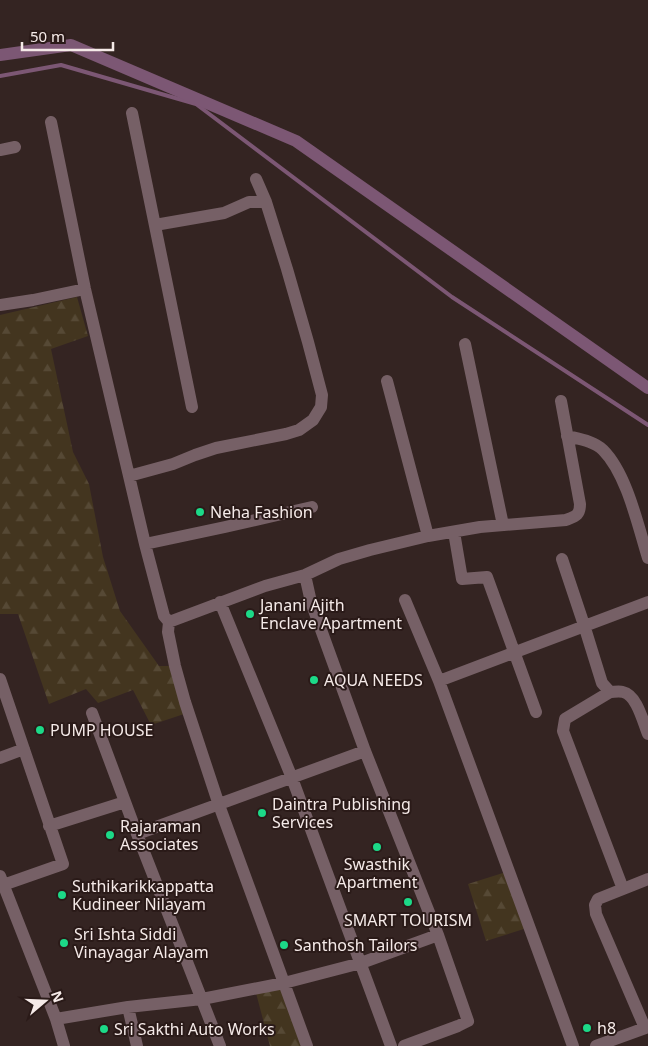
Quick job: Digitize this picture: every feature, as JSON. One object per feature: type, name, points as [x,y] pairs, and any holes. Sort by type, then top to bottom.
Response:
[{"type":"street","points":[[132,113],[192,407]]},
{"type":"street","points":[[51,122],[85,289],[144,544],[164,616],[169,622],[168,632],[184,702],[219,805],[307,1046]]},
{"type":"street","points":[[0,150],[15,147]]},
{"type":"street","points":[[129,476],[173,464],[216,448],[300,430],[313,420],[321,407],[322,395],[308,342],[266,202],[256,179]]},
{"type":"street","points":[[155,225],[224,213],[249,202],[266,202]]},
{"type":"street","points":[[0,305],[85,289]]},
{"type":"street","points":[[465,344],[503,525]]},
{"type":"street","points":[[387,381],[428,536]]},
{"type":"street","points":[[169,622],[265,586],[305,576],[339,559],[370,550],[428,536],[480,527],[566,520],[575,516],[580,511],[580,504],[561,401]]},
{"type":"street","points":[[567,436],[592,443],[603,449],[618,470],[648,558]]},
{"type":"street","points":[[144,544],[225,528],[312,507]]},
{"type":"street","points":[[454,532],[462,579],[487,577],[536,712]]},
{"type":"street","points":[[562,560],[602,683],[610,692]]},
{"type":"street","points":[[305,576],[311,602],[365,751],[438,935],[468,1021],[404,1046]]},
{"type":"street","points":[[405,600],[439,681],[573,1046]]},
{"type":"street","points":[[220,602],[292,778],[391,1046]]},
{"type":"street","points":[[439,681],[648,602]]},
{"type":"street","points":[[0,679],[63,864],[1,882],[56,1019],[64,1046]]},
{"type":"street","points":[[623,889],[563,731],[565,719],[610,692],[624,692],[636,704],[648,734]]},
{"type":"street","points":[[92,713],[220,1046]]},
{"type":"street","points":[[0,758],[24,749]]},
{"type":"street","points":[[137,834],[365,751]]},
{"type":"street","points":[[49,826],[125,802]]},
{"type":"street","points":[[596,1046],[646,1028],[596,914],[595,905],[598,899],[648,879]]},
{"type":"street","points":[[56,1019],[202,998],[284,983],[361,963],[438,935]]},
{"type":"street","points":[[128,1008],[137,1046]]},
{"type":"green space","points":[[77,297],[88,336],[51,349],[73,452],[89,484],[103,557],[120,611],[159,666],[169,666],[184,714],[151,725],[133,690],[98,703],[86,689],[49,704],[18,614],[0,614],[0,315]]},
{"type":"green space","points":[[506,872],[527,928],[486,941],[468,884]]},
{"type":"green space","points":[[284,989],[305,1046],[270,1046],[256,993]]},
{"type":"waterway","points":[[0,55],[71,45],[296,141],[648,388]]},
{"type":"waterway","points":[[0,76],[61,65],[196,104],[452,297],[648,425]]},
{"type":"place","name":"Neha Fashion","points":[[200,512]]},
{"type":"place","name":"Janani Ajith Enclave Apartment","points":[[250,614]]},
{"type":"place","name":"AQUA NEEDS","points":[[314,680]]},
{"type":"place","name":"PUMP HOUSE","points":[[40,730]]},
{"type":"place","name":"Daintra Publishing Services","points":[[262,813]]},
{"type":"place","name":"Rajaraman Associates","points":[[110,835]]},
{"type":"place","name":"Swasthik Apartment","points":[[377,847]]},
{"type":"place","name":"Suthikarikkappatta Kudineer Nilayam","points":[[62,895]]},
{"type":"place","name":"SMART TOURISM","points":[[408,902]]},
{"type":"place","name":"Sri Ishta Siddi Vinayagar Alayam","points":[[64,943]]},
{"type":"place","name":"Santhosh Tailors","points":[[284,945]]},
{"type":"place","name":"h8","points":[[587,1028]]},
{"type":"place","name":"Sri Sakthi Auto Works","points":[[104,1029]]}]
